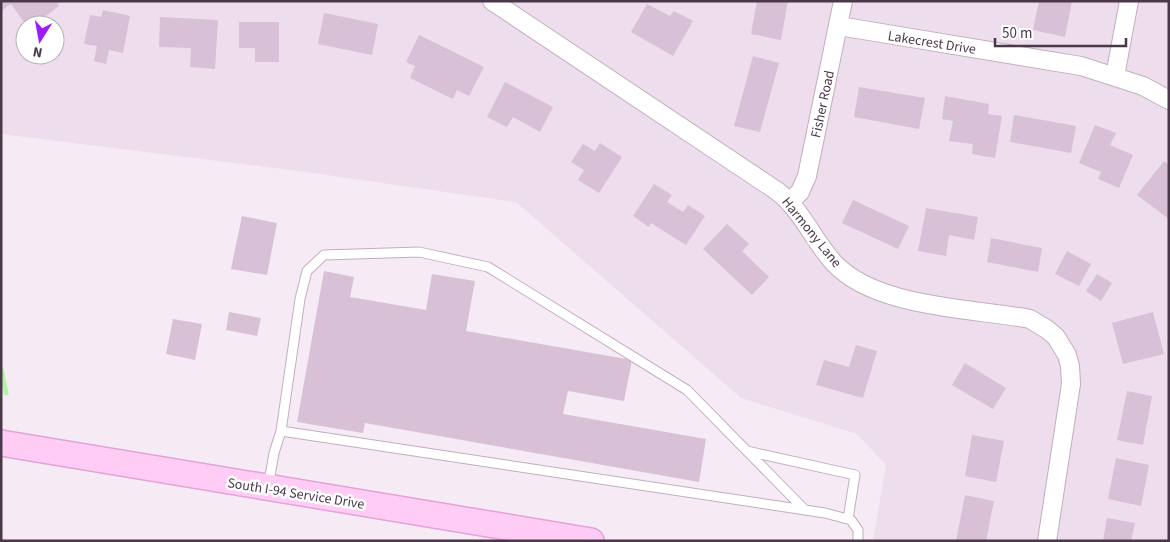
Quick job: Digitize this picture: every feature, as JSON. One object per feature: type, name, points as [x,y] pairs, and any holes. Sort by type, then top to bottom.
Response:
[{"type":"street","name":"Harmony Lane","points":[[492,1],[790,202],[835,263],[870,289],[901,299],[1030,320],[1044,327],[1056,337],[1067,355],[1071,384],[1047,541]]},
{"type":"street","name":"Fisher Road","points":[[790,202],[800,192],[807,176],[844,1]]},
{"type":"street","points":[[1115,76],[1129,1]]},
{"type":"street","name":"Lakecrest Drive","points":[[839,26],[1081,66],[1115,76],[1169,100]]},
{"type":"street","name":"South I-94 Service Drive","points":[[1,443],[591,541]]},
{"type":"lane","points":[[268,488],[274,453],[282,431],[300,300],[307,271],[324,255],[420,252],[488,267],[687,390],[805,510]]},
{"type":"lane","points":[[282,431],[805,510],[851,520],[858,530],[858,541]]},
{"type":"lane","points":[[747,451],[855,475],[848,519]]},
{"type":"shaded area","points":[[1,1],[1169,1],[1169,541],[873,541],[886,465],[857,434],[741,398],[516,202],[299,171],[1,134]]},
{"type":"building","points":[[1,1],[56,1],[59,6],[47,15],[19,15],[11,4],[1,11]]},
{"type":"building","points":[[757,1],[788,1],[781,40],[751,34]]},
{"type":"building","points":[[1039,1],[1072,1],[1065,37],[1033,30]]},
{"type":"building","points":[[647,4],[670,16],[674,11],[693,21],[673,56],[631,32]]},
{"type":"building","points":[[103,10],[130,16],[123,53],[109,50],[106,64],[94,61],[97,46],[84,44],[90,15],[101,17]]},
{"type":"building","points":[[324,13],[378,24],[372,55],[318,44]]},
{"type":"building","points":[[160,17],[218,20],[215,69],[190,67],[191,48],[159,47]]},
{"type":"building","points":[[239,22],[279,22],[279,62],[255,62],[255,48],[239,48]]},
{"type":"building","points":[[419,35],[484,67],[469,96],[457,90],[453,99],[410,78],[415,66],[406,62]]},
{"type":"building","points":[[753,56],[779,63],[760,132],[734,126]]},
{"type":"building","points":[[505,82],[553,107],[540,132],[513,117],[507,127],[487,117]]},
{"type":"building","points":[[859,87],[925,98],[919,129],[854,117]]},
{"type":"building","points":[[945,96],[989,104],[988,114],[1002,116],[995,158],[972,154],[973,144],[949,141],[953,121],[942,119]]},
{"type":"building","points":[[1014,115],[1076,126],[1071,153],[1010,142]]},
{"type":"building","points":[[1095,125],[1116,133],[1110,145],[1133,155],[1119,188],[1098,179],[1101,172],[1079,163]]},
{"type":"building","points":[[600,143],[622,157],[599,193],[578,180],[584,170],[571,162],[583,144],[595,151]]},
{"type":"building","points":[[1164,161],[1169,165],[1169,219],[1137,195]]},
{"type":"building","points":[[654,184],[672,195],[667,202],[683,212],[688,205],[705,216],[686,245],[651,223],[649,227],[633,216]]},
{"type":"building","points":[[853,200],[909,226],[898,249],[842,223]]},
{"type":"building","points":[[926,208],[978,217],[974,240],[949,235],[946,256],[918,251]]},
{"type":"building","points":[[242,216],[277,223],[267,275],[231,269]]},
{"type":"building","points":[[727,224],[749,244],[742,251],[769,277],[752,295],[703,249]]},
{"type":"building","points":[[991,238],[1042,248],[1038,272],[987,262]]},
{"type":"building","points":[[1067,251],[1091,264],[1079,286],[1055,274]]},
{"type":"building","points":[[324,271],[354,277],[350,297],[426,310],[432,274],[475,281],[466,331],[632,360],[624,401],[568,391],[563,414],[706,439],[699,482],[365,423],[363,433],[297,422]]},
{"type":"building","points":[[1097,274],[1112,283],[1101,301],[1086,291]]},
{"type":"building","points":[[229,312],[261,318],[257,336],[226,330]]},
{"type":"building","points":[[1153,312],[1164,354],[1123,364],[1112,323]]},
{"type":"building","points":[[173,319],[202,324],[195,360],[166,354]]},
{"type":"building","points":[[856,345],[877,351],[863,398],[816,385],[824,360],[849,367]]},
{"type":"building","points":[[965,363],[1006,388],[993,409],[952,385]]},
{"type":"building","points":[[1127,391],[1152,396],[1143,445],[1117,440]]},
{"type":"building","points":[[972,435],[1004,441],[996,482],[965,476]]},
{"type":"building","points":[[1116,458],[1149,465],[1141,506],[1108,499]]},
{"type":"building","points":[[965,495],[994,501],[986,541],[956,541]]},
{"type":"building","points":[[1107,518],[1135,523],[1131,541],[1103,541]]},
{"type":"waterway","points":[[1,369],[6,393]]}]
